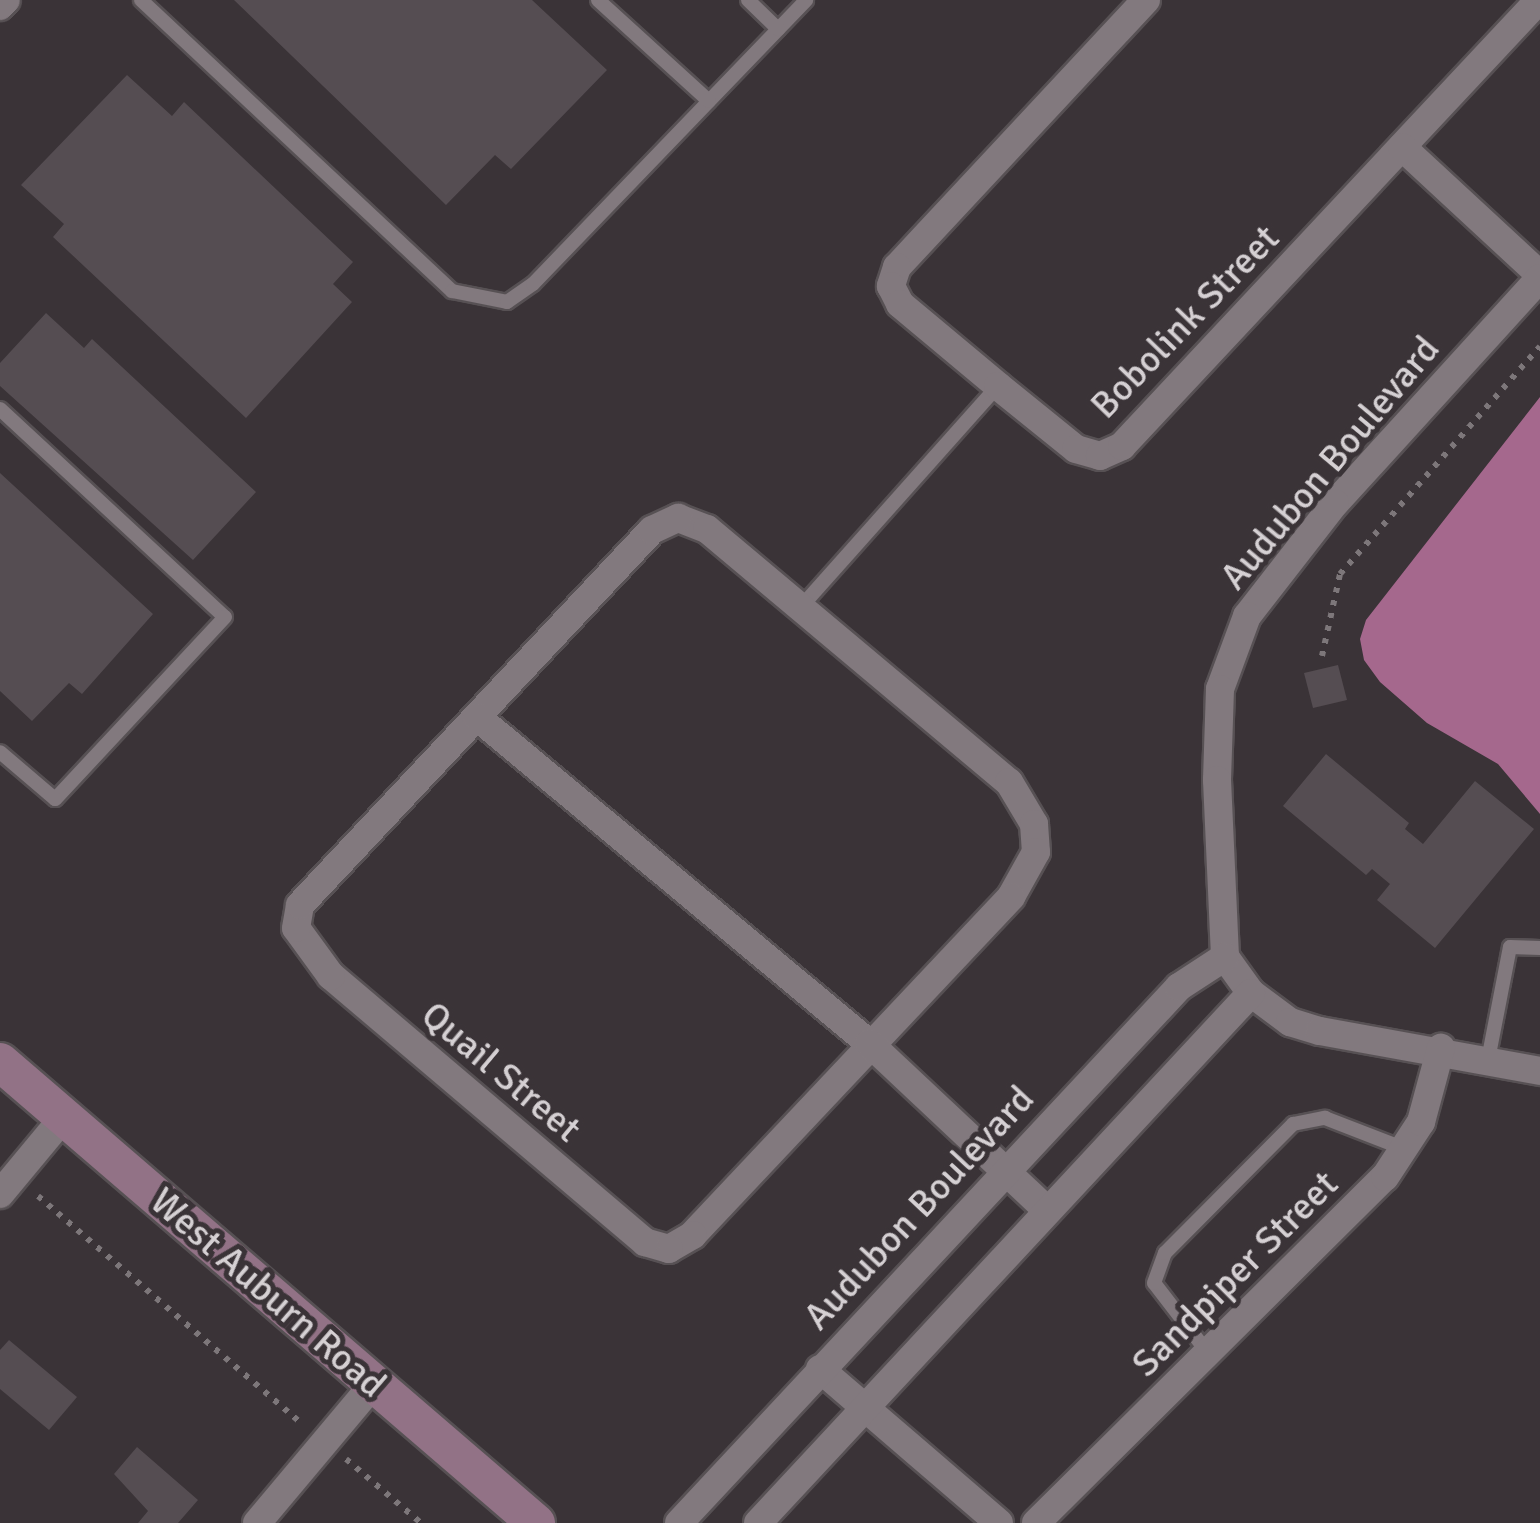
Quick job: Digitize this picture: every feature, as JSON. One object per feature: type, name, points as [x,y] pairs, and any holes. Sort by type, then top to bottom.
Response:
[{"type":"main road","name":"West Auburn Road","points":[[0,1062],[536,1523]]},
{"type":"street","points":[[0,6],[6,0]]},
{"type":"street","name":"Bobolink Street","points":[[1146,0],[897,267],[891,286],[900,304],[1076,449],[1112,453],[1538,0]]},
{"type":"street","points":[[1402,148],[1540,276]]},
{"type":"street","name":"Audubon Boulevard","points":[[679,1523],[1179,987],[1225,957],[1216,749],[1230,650],[1269,582],[1335,502],[1540,276]]},
{"type":"street","name":"Quail Street","points":[[678,518],[707,529],[800,608],[1008,782],[1034,824],[1036,852],[1011,898],[869,1043],[693,1235],[669,1249],[645,1242],[331,976],[296,928],[300,905],[652,530],[678,518]]},
{"type":"street","points":[[477,716],[869,1043],[1048,1211]]},
{"type":"street","points":[[1225,957],[1250,993],[1290,1022],[1320,1031],[1441,1048],[1540,1071]]},
{"type":"street","points":[[758,1523],[1250,993]]},
{"type":"street","name":"Sandpiper Street","points":[[1036,1523],[1208,1354],[1406,1150],[1421,1122],[1441,1048]]},
{"type":"street","points":[[0,1194],[64,1116]]},
{"type":"street","points":[[820,1369],[999,1523]]},
{"type":"street","points":[[256,1523],[373,1384]]},
{"type":"lane","points":[[141,0],[452,292],[507,302],[533,284],[806,0]]},
{"type":"lane","points":[[598,0],[709,101]]},
{"type":"lane","points":[[748,0],[778,29]]},
{"type":"lane","points":[[800,608],[998,386]]},
{"type":"lane","points":[[0,408],[225,616],[55,800],[0,752]]},
{"type":"lane","points":[[1488,1060],[1510,947],[1540,948]]},
{"type":"lane","points":[[1208,1354],[1154,1283],[1165,1253],[1293,1124],[1325,1118],[1406,1150]]},
{"type":"path","points":[[1322,656],[1340,574],[1540,346]]},
{"type":"path","points":[[33,1192],[302,1422]]},
{"type":"path","points":[[348,1461],[421,1523]]},
{"type":"shaded area","points":[[1540,397],[1540,814],[1498,764],[1427,723],[1380,682],[1364,660],[1360,639],[1366,620]]},
{"type":"building","points":[[234,0],[532,0],[607,70],[511,169],[495,155],[446,205]]},
{"type":"building","points":[[127,75],[172,116],[184,102],[353,262],[333,284],[352,302],[246,418],[53,237],[64,224],[21,185]]},
{"type":"building","points":[[46,313],[84,348],[92,339],[256,492],[193,560],[0,386],[0,363]]},
{"type":"building","points":[[0,473],[153,614],[82,694],[69,683],[32,721],[0,691]]},
{"type":"building","points":[[1338,665],[1347,700],[1313,708],[1304,673]]},
{"type":"building","points":[[1326,754],[1409,823],[1405,829],[1423,844],[1475,781],[1534,829],[1435,948],[1377,900],[1390,884],[1372,869],[1366,875],[1283,806]]},
{"type":"building","points":[[9,1340],[77,1397],[49,1430],[0,1389],[0,1350]]},
{"type":"building","points":[[137,1447],[198,1500],[178,1523],[138,1523],[148,1511],[114,1474]]}]
